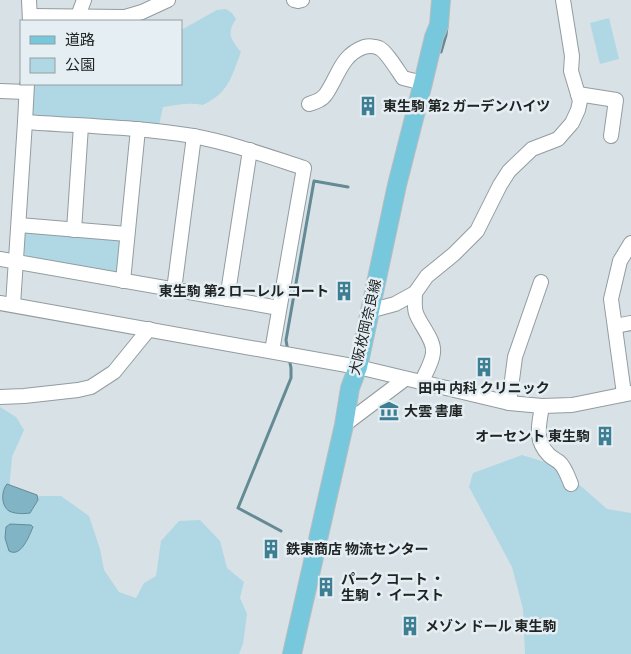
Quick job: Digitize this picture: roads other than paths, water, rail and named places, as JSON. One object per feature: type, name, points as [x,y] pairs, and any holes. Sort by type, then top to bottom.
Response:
[{"type":"main road","name":"大阪枚岡奈良線","points":[[292,654],[344,425],[350,388],[358,367],[397,186],[434,36],[439,25],[441,0]]},
{"type":"street","points":[[29,0],[30,19],[78,16],[125,17],[142,12],[168,0]]},
{"type":"street","points":[[78,16],[84,0]]},
{"type":"street","points":[[294,0],[302,0]]},
{"type":"street","points":[[369,312],[395,304],[415,293],[426,276],[454,254],[477,231],[509,171],[532,149],[558,139],[572,123],[580,101],[571,71],[572,56],[563,0]]},
{"type":"street","points":[[310,104],[325,96],[345,61],[355,50],[367,46],[379,48],[387,55],[403,78],[423,83]]},
{"type":"street","points":[[0,91],[27,88],[16,262],[7,304],[358,367],[510,403],[542,406],[572,405],[628,394],[611,299],[620,261],[631,243]]},
{"type":"street","points":[[578,94],[616,100],[611,136]]},
{"type":"street","points":[[25,122],[138,129],[194,136],[250,150],[304,168],[272,351]]},
{"type":"street","points":[[74,230],[81,126]]},
{"type":"street","points":[[123,281],[138,129]]},
{"type":"street","points":[[174,290],[194,136]]},
{"type":"street","points":[[227,299],[250,150]]},
{"type":"street","points":[[19,225],[127,234]]},
{"type":"street","points":[[0,259],[279,308]]},
{"type":"street","points":[[510,403],[515,357],[540,282]]},
{"type":"street","points":[[415,293],[415,310],[432,344],[433,353],[421,383]]},
{"type":"street","points":[[615,326],[631,323]]},
{"type":"street","points":[[0,397],[24,396],[91,387],[114,372],[149,329]]},
{"type":"street","points":[[344,425],[406,379]]},
{"type":"street","points":[[542,406],[538,428],[541,444],[549,455],[560,463],[571,484]]},
{"type":"waterway","points":[[441,52],[447,26]]},
{"type":"waterway","points":[[288,352],[286,340],[314,181],[348,187]]},
{"type":"waterway","points":[[281,531],[238,508],[291,378],[289,358]]},
{"type":"place","name":"東生駒 第2 ガーデンハイツ","points":[[368,106]]},
{"type":"place","name":"東生駒 第2 ローレル コート","points":[[344,291]]},
{"type":"place","name":"田中 内科 クリニック","points":[[484,367]]},
{"type":"place","name":"大雲 書庫","points":[[389,411]]},
{"type":"place","name":"オーセント 東生駒","points":[[605,436]]},
{"type":"place","name":"鉄東商店 物流センター","points":[[271,549]]},
{"type":"place","name":"パーク コート ・ 生駒 ・ イースト","points":[[326,587]]},
{"type":"place","name":"メゾン ドール 東生駒","points":[[410,626]]}]
